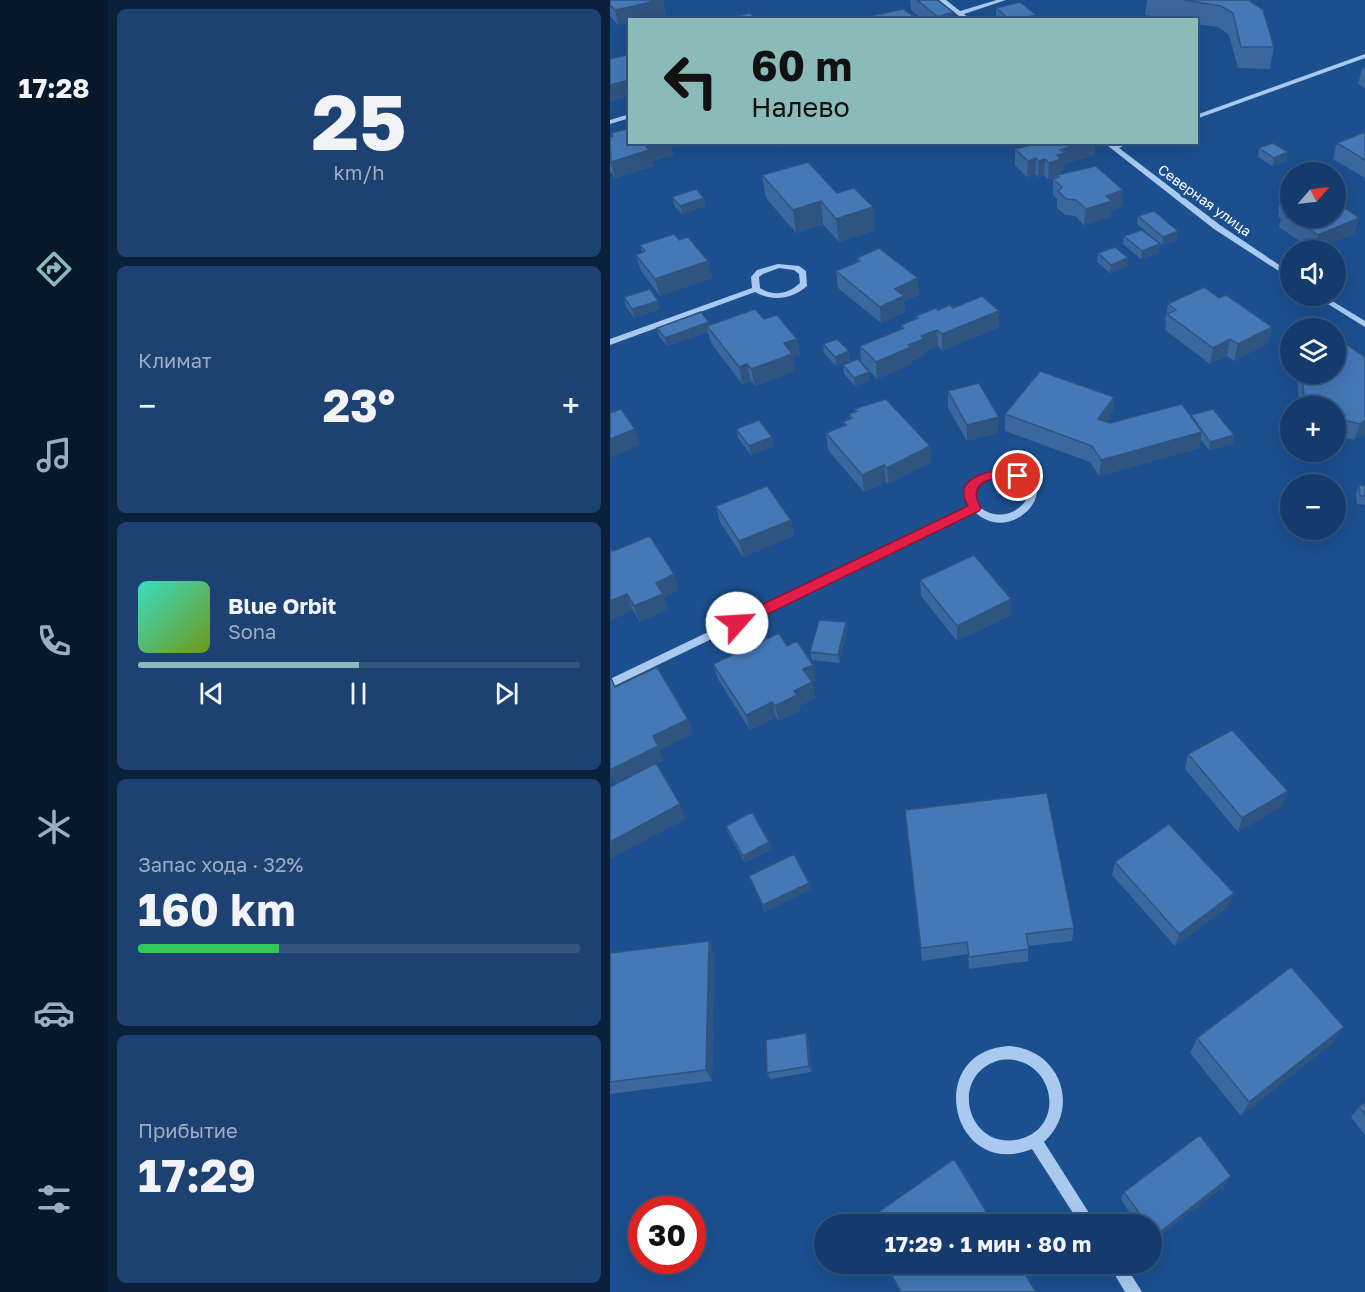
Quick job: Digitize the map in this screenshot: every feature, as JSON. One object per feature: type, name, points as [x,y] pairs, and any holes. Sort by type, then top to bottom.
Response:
[{"type":"street","points":[[942,0],[966,18]]},
{"type":"street","points":[[961,13],[1003,0]]},
{"type":"street","points":[[1198,116],[1364,56]]},
{"type":"street","points":[[610,122],[628,117]]},
{"type":"street","name":"Северная улица","points":[[1109,145],[1217,227],[1280,270]]},
{"type":"street","points":[[610,342],[756,289],[771,296],[781,296],[799,290],[805,278],[796,268],[788,266],[769,268],[755,277],[756,289]]},
{"type":"street","points":[[1334,306],[1364,326]]},
{"type":"street","points":[[1355,320],[1364,315]]},
{"type":"street","points":[[1008,473],[1028,482],[1033,490],[1034,499],[1029,507],[1009,518],[984,514],[975,508],[970,500],[970,491],[975,482],[984,476],[1008,473]]},
{"type":"street","points":[[610,684],[975,508]]},
{"type":"street","points":[[999,1053],[1017,1053],[1033,1060],[1047,1073],[1054,1090],[1055,1109],[1048,1127],[1035,1141],[1018,1148],[999,1148],[982,1140],[969,1126],[962,1109],[962,1089],[970,1072],[983,1059],[999,1053]]},
{"type":"street","points":[[1035,1141],[1082,1214]]},
{"type":"street","points":[[1122,1274],[1134,1292]]},
{"type":"building","points":[[610,0],[658,0],[615,10],[610,5]]},
{"type":"building","points":[[917,0],[937,0],[953,12],[938,17]]},
{"type":"building","points":[[1184,0],[1248,0],[1263,10],[1274,47],[1241,47],[1233,13],[1221,6]]},
{"type":"building","points":[[1020,2],[1036,15],[1025,18],[1008,18],[996,8]]},
{"type":"building","points":[[903,9],[916,18],[873,18],[871,16]]},
{"type":"building","points":[[750,13],[756,18],[729,18]]},
{"type":"building","points":[[628,54],[628,80],[610,85],[610,59]]},
{"type":"building","points":[[628,129],[628,144],[652,144],[646,146],[649,150],[611,162],[610,137],[613,136],[611,133]]},
{"type":"building","points":[[1365,132],[1365,160],[1337,143]]},
{"type":"building","points":[[1273,143],[1288,152],[1274,158],[1259,148]]},
{"type":"building","points":[[1026,144],[1078,144],[1060,150],[1065,153],[1057,155],[1061,159],[1049,163],[1045,159],[1039,161],[1036,158],[1028,161],[1015,149],[1027,146]]},
{"type":"building","points":[[808,162],[837,193],[854,188],[873,207],[836,219],[821,201],[793,210],[762,175]]},
{"type":"building","points":[[1096,166],[1123,190],[1106,196],[1112,201],[1086,209],[1076,200],[1066,199],[1058,191],[1062,187],[1053,179],[1059,177],[1057,175]]},
{"type":"building","points":[[696,189],[704,198],[680,206],[672,197]]},
{"type":"building","points":[[1346,209],[1359,218],[1346,223]]},
{"type":"building","points":[[1154,211],[1178,231],[1163,237],[1138,216]]},
{"type":"building","points":[[1308,228],[1335,228],[1318,235]]},
{"type":"building","points":[[1142,230],[1160,244],[1142,251],[1124,236]]},
{"type":"building","points":[[674,234],[679,240],[688,237],[708,261],[655,279],[636,255],[645,251],[640,245]]},
{"type":"building","points":[[1115,247],[1128,258],[1111,265],[1098,253]]},
{"type":"building","points":[[879,248],[918,278],[895,289],[904,296],[880,307],[836,271],[860,261],[857,258]]},
{"type":"building","points":[[1204,287],[1219,298],[1226,295],[1272,327],[1238,344],[1230,339],[1213,348],[1167,314],[1176,310],[1168,304]]},
{"type":"building","points":[[650,289],[658,301],[632,309],[624,297]]},
{"type":"building","points":[[982,296],[999,311],[942,334],[937,330],[921,336],[924,339],[908,345],[911,347],[876,362],[860,346],[904,328],[901,325],[918,318],[916,316],[936,308],[938,310],[950,305],[953,308]]},
{"type":"building","points":[[755,309],[764,319],[777,315],[797,339],[784,343],[792,354],[751,369],[747,364],[739,367],[707,326]]},
{"type":"building","points":[[701,312],[709,322],[665,338],[657,328]]},
{"type":"building","points":[[837,339],[849,351],[835,357],[823,344]]},
{"type":"building","points":[[1346,344],[1365,357],[1365,421],[1360,424],[1346,420],[1346,396],[1304,396],[1303,384],[1346,384]]},
{"type":"building","points":[[858,359],[869,372],[854,378],[843,365]]},
{"type":"building","points":[[1040,371],[1114,397],[1098,419],[1110,423],[1182,404],[1202,432],[1101,460],[1092,446],[1005,414]]},
{"type":"building","points":[[979,383],[999,417],[967,425],[948,391]]},
{"type":"building","points":[[886,399],[930,446],[887,468],[884,465],[862,475],[826,433],[846,425],[843,422],[852,418],[849,414],[857,411],[854,409]]},
{"type":"building","points":[[621,409],[635,429],[610,439],[610,413]]},
{"type":"building","points":[[1213,409],[1234,435],[1210,442],[1191,415]]},
{"type":"building","points":[[759,420],[772,437],[749,446],[736,429]]},
{"type":"building","points":[[1359,485],[1365,486],[1365,496],[1360,496]]},
{"type":"building","points":[[767,486],[791,520],[739,541],[716,506]]},
{"type":"building","points":[[650,536],[674,574],[656,583],[663,594],[634,606],[627,594],[610,601],[610,547],[613,551]]},
{"type":"building","points":[[974,555],[1011,599],[957,626],[920,580]]},
{"type":"building","points":[[819,620],[846,622],[838,655],[810,652]]},
{"type":"building","points":[[779,633],[787,646],[797,641],[813,665],[803,669],[812,682],[794,691],[797,695],[775,706],[772,702],[746,715],[713,664]]},
{"type":"building","points":[[657,667],[688,719],[653,736],[658,746],[610,770],[610,679],[615,687]]},
{"type":"building","points":[[1232,730],[1288,791],[1242,818],[1188,754]]},
{"type":"building","points":[[656,763],[680,804],[610,842],[610,787]]},
{"type":"building","points":[[1047,793],[1074,928],[1026,934],[1029,949],[969,957],[967,942],[921,948],[905,810]]},
{"type":"building","points":[[752,812],[769,842],[743,856],[726,826]]},
{"type":"building","points":[[1169,824],[1234,893],[1179,934],[1115,862]]},
{"type":"building","points":[[794,854],[809,883],[763,905],[749,876]]},
{"type":"building","points":[[709,941],[706,1070],[610,1082],[610,953]]},
{"type":"building","points":[[1291,967],[1344,1027],[1249,1102],[1197,1038]]},
{"type":"building","points":[[806,1033],[809,1066],[767,1073],[766,1040]]},
{"type":"building","points":[[1365,1103],[1365,1114],[1359,1107]]},
{"type":"building","points":[[1200,1135],[1231,1176],[1162,1230],[1162,1214],[1140,1214],[1124,1192]]},
{"type":"building","points":[[954,1159],[988,1214],[876,1214]]},
{"type":"building","points":[[891,1274],[1025,1274],[1036,1292],[901,1292]]},
{"type":"route","points":[[737,623],[975,508],[970,500],[970,491],[975,482],[984,476],[995,473],[1018,476]]}]
